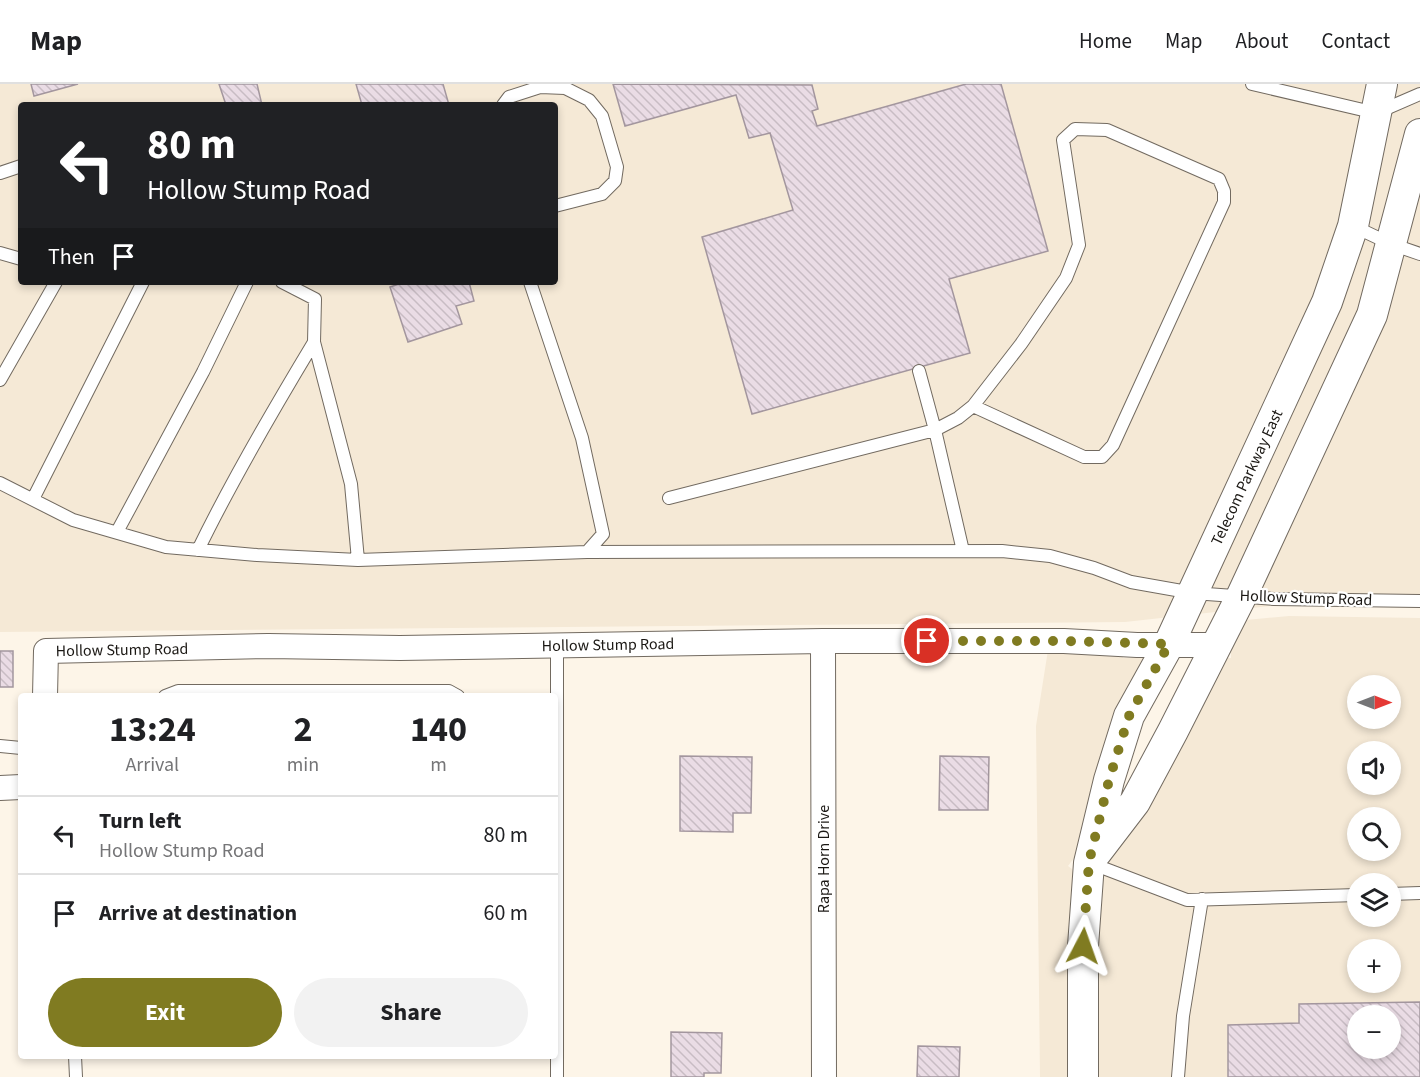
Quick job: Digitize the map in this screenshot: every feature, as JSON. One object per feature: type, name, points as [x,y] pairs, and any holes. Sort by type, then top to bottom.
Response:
[{"type":"street","name":"Telecom Parkway East","points":[[1083,1077],[1083,946],[1089,862],[1109,780],[1129,716],[1169,644],[1327,302],[1353,226],[1382,84]]},
{"type":"street","points":[[1089,862],[1135,802],[1242,595],[1372,315],[1420,134]]},
{"type":"street","name":"Hollow Stump Road","points":[[45,693],[46,651],[268,646],[400,648],[823,641],[1064,641],[1216,645]]},
{"type":"street","name":"Rapa Horn Drive","points":[[823,641],[824,1077]]},
{"type":"street","points":[[0,788],[18,787]]},
{"type":"lane","points":[[1252,84],[1376,113],[1420,94]]},
{"type":"lane","points":[[505,102],[509,97],[540,87],[565,88],[589,100],[602,116],[617,167],[615,180],[602,194],[558,205]]},
{"type":"lane","points":[[669,498],[935,430],[958,418],[973,406],[1021,344],[1066,278],[1079,245],[1063,140],[1075,129],[1107,130],[1219,179],[1224,191],[1224,202],[1113,446],[1102,457],[1084,457],[973,406]]},
{"type":"lane","points":[[0,173],[18,167]]},
{"type":"lane","points":[[1353,226],[1391,244],[1420,254]]},
{"type":"lane","points":[[0,252],[18,258]]},
{"type":"lane","points":[[0,380],[54,285]]},
{"type":"lane","points":[[33,499],[141,285]]},
{"type":"lane","points":[[117,532],[203,372],[246,285]]},
{"type":"lane","points":[[288,285],[315,299],[314,342],[351,484],[358,560]]},
{"type":"lane","points":[[531,285],[582,438],[603,534],[588,552]]},
{"type":"lane","points":[[198,550],[227,491],[314,342]]},
{"type":"lane","points":[[919,371],[963,551]]},
{"type":"lane","name":"Hollow Stump Road","points":[[0,483],[73,520],[166,547],[198,550],[358,560],[588,552],[1002,551],[1050,556],[1094,568],[1131,582],[1193,593],[1274,599],[1420,601]]},
{"type":"lane","points":[[556,645],[556,693]]},
{"type":"lane","points":[[173,693],[178,691],[449,691],[453,693]]},
{"type":"lane","points":[[0,746],[18,748]]},
{"type":"lane","points":[[1089,862],[1187,900],[1347,895]]},
{"type":"lane","points":[[1401,894],[1420,893]]},
{"type":"lane","points":[[1178,1077],[1183,1016],[1202,899]]},
{"type":"lane","points":[[75,1059],[76,1077]]},
{"type":"lane","points":[[557,1059],[557,1077]]},
{"type":"shaded area","points":[[0,84],[1420,84],[1420,607],[1288,604],[1125,622],[0,632]]},
{"type":"shaded area","points":[[1289,616],[1420,618],[1420,1077],[1098,1077],[1097,947],[1103,867],[1226,658],[1231,658],[1231,648],[1246,620]]},
{"type":"shaded area","points":[[1123,633],[1123,658],[1145,658],[1114,713],[1094,777],[1074,858],[1068,866],[1073,873],[1068,946],[1069,1077],[1040,1077],[1036,726],[1048,650]]},
{"type":"building","points":[[31,84],[78,84],[34,96]]},
{"type":"building","points":[[219,84],[257,84],[261,102],[225,102]]},
{"type":"building","points":[[356,84],[443,84],[448,102],[361,102]]},
{"type":"building","points":[[613,84],[812,85],[818,109],[812,111],[817,126],[966,84],[1001,84],[1048,251],[949,279],[970,353],[752,414],[702,237],[793,210],[770,133],[749,138],[736,95],[625,126]]},
{"type":"building","points":[[396,285],[470,285],[474,301],[456,306],[462,324],[408,342],[390,287]]},
{"type":"building","points":[[0,651],[13,651],[13,687],[0,687]]},
{"type":"building","points":[[680,756],[752,757],[751,813],[733,813],[733,832],[680,831]]},
{"type":"building","points":[[940,756],[989,757],[988,810],[939,810]]},
{"type":"building","points":[[1420,1002],[1420,1077],[1228,1077],[1228,1025],[1299,1023],[1299,1004]]},
{"type":"building","points":[[671,1032],[722,1033],[721,1073],[704,1073],[704,1077],[671,1077]]},
{"type":"building","points":[[918,1046],[960,1047],[959,1077],[917,1077]]},
{"type":"route","points":[[927,641],[1169,644],[1129,716],[1109,780],[1089,862],[1083,946]]}]
